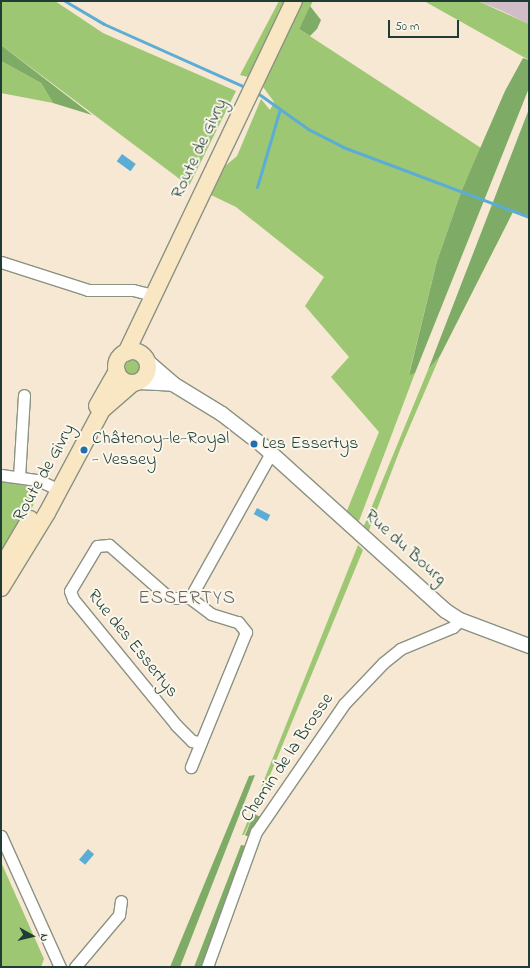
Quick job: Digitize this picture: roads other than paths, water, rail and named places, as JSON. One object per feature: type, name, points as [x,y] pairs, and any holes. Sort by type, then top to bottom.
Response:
[{"type":"main road","name":"Route de Givry","points":[[126,353],[294,1]]},
{"type":"main road","name":"Route de Givry","points":[[144,314],[141,337],[145,358]]},
{"type":"main road","points":[[126,353],[145,358],[145,377],[135,383],[120,378],[117,371],[120,357],[126,353]]},
{"type":"main road","name":"Route de Givry","points":[[1,588],[117,371]]},
{"type":"main road","name":"Route de Givry","points":[[1,568],[55,488],[102,410],[135,383]]},
{"type":"street","points":[[1,262],[88,290],[133,290],[153,295]]},
{"type":"street","name":"Rue du Bourg","points":[[145,358],[173,384],[222,414],[271,453],[446,611],[460,620],[529,646]]},
{"type":"street","name":"Rue du Bourg","points":[[135,383],[173,384]]},
{"type":"street","points":[[18,477],[24,395]]},
{"type":"street","points":[[191,767],[246,632],[238,622],[211,614],[190,598],[271,453]]},
{"type":"street","points":[[1,475],[38,480],[55,488]]},
{"type":"street","name":"Rue des Essertys","points":[[190,598],[173,598],[166,595],[109,545],[97,546],[70,591],[73,599],[176,725],[192,741],[200,742]]},
{"type":"street","name":"Chemin de la Brosse","points":[[207,967],[256,832],[344,704],[383,663],[400,649],[453,627],[460,620]]},
{"type":"street","points":[[1,836],[60,967]]},
{"type":"street","points":[[74,967],[119,915],[121,901]]},
{"type":"water","points":[[122,154],[136,164],[130,171],[117,161]]},
{"type":"water","points":[[257,508],[270,515],[267,521],[254,514]]},
{"type":"water","points":[[88,849],[94,854],[85,865],[79,860]]},
{"type":"waterway","points":[[65,1],[104,24],[247,88]]},
{"type":"waterway","points":[[256,92],[308,129],[343,147],[529,217]]},
{"type":"waterway","points":[[257,187],[280,109]]},
{"type":"place","name":"Les Essertys","points":[[254,444]]},
{"type":"place","name":"Châtenoy-le-Royal - Vessey","points":[[84,450]]},
{"type":"district","name":"ESSERTYS","points":[[187,599]]}]
